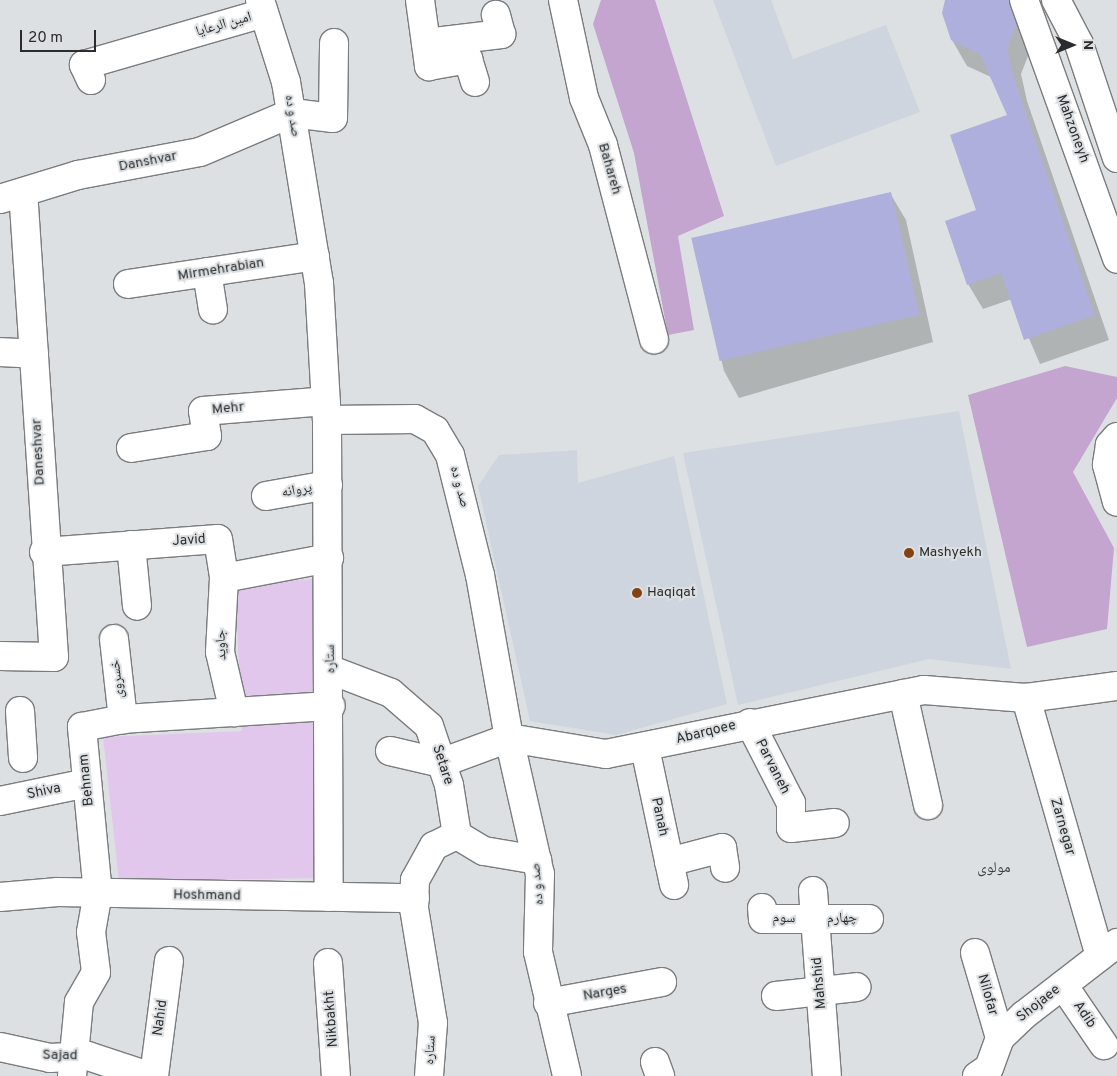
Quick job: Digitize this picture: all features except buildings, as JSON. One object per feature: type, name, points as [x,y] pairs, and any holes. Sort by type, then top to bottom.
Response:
[{"type":"street","points":[[420,0],[428,54]]},
{"type":"street","name":"Bahareh","points":[[564,0],[584,98],[603,146],[654,339]]},
{"type":"street","name":"Mahzoneyh","points":[[1024,0],[1117,259]]},
{"type":"street","points":[[1056,0],[1079,44],[1117,158]]},
{"type":"street","name":"امین الرعایا","points":[[90,80],[84,65],[262,7]]},
{"type":"street","name":"صد و ده","points":[[262,7],[292,113],[315,256],[327,411],[415,419],[435,430],[450,454],[480,575],[509,738],[537,860],[538,952],[548,1004],[567,1076]]},
{"type":"street","points":[[428,54],[501,34],[496,15]]},
{"type":"street","points":[[292,113],[333,118],[334,43]]},
{"type":"street","points":[[428,54],[468,60],[475,82]]},
{"type":"street","name":"Danshvar","points":[[12,196],[78,176],[200,152],[292,113]]},
{"type":"street","name":"Daneshvar","points":[[0,656],[54,657],[44,552],[34,354],[12,196]]},
{"type":"street","name":"Mirmehrabian","points":[[128,284],[315,256]]},
{"type":"street","points":[[207,272],[213,310]]},
{"type":"street","points":[[0,352],[34,354]]},
{"type":"street","name":"Mehr","points":[[131,448],[208,436],[203,411],[327,411]]},
{"type":"street","name":"ستاره","points":[[327,411],[331,670],[329,898]]},
{"type":"street","points":[[1117,437],[1110,445],[1107,464],[1117,502]]},
{"type":"street","name":"پروانه","points":[[266,496],[328,485]]},
{"type":"street","name":"Javid","points":[[44,552],[218,539],[224,578]]},
{"type":"street","points":[[131,545],[137,606]]},
{"type":"street","points":[[224,578],[329,558]]},
{"type":"street","name":"جاوید","points":[[224,578],[220,652],[234,712]]},
{"type":"street","name":"خسروی","points":[[114,639],[123,719]]},
{"type":"street","name":"Setare","points":[[331,670],[392,693],[418,711],[429,726],[441,762],[457,835]]},
{"type":"street","name":"Abarqoee","points":[[509,738],[606,754],[645,748],[750,723],[924,690],[1026,698],[1117,686]]},
{"type":"street","points":[[902,694],[928,805]]},
{"type":"street","name":"Zarnegar","points":[[1026,698],[1108,950]]},
{"type":"street","name":"Behnam","points":[[72,1066],[79,1031],[79,1002],[96,972],[91,932],[98,894],[82,727],[123,719],[331,706]]},
{"type":"street","name":"Parvaneh","points":[[750,723],[791,802],[791,828],[835,822]]},
{"type":"street","points":[[390,752],[441,762],[509,738]]},
{"type":"street","name":"Panah","points":[[645,748],[672,874],[722,848],[725,868]]},
{"type":"street","name":"Shiva","points":[[0,801],[87,783]]},
{"type":"street","points":[[457,835],[484,851],[537,860]]},
{"type":"street","name":"ستاره","points":[[429,1076],[433,1024],[415,898],[415,880],[434,846],[457,835]]},
{"type":"street","name":"Mahshid","points":[[813,891],[827,1076]]},
{"type":"street","name":"Hoshmand","points":[[0,896],[98,894],[415,898]]},
{"type":"street","name":"سوم","points":[[762,908],[763,918],[814,920]]},
{"type":"street","name":"چهارم","points":[[814,920],[869,918]]},
{"type":"street","name":"Shojaee","points":[[977,1076],[989,1068],[1000,1038],[1108,950]]},
{"type":"street","name":"Nilofar","points":[[975,953],[1000,1038]]},
{"type":"street","name":"Nahid","points":[[154,1076],[169,961]]},
{"type":"street","name":"Nikbakht","points":[[328,963],[336,1076]]},
{"type":"street","name":"Narges","points":[[548,1004],[662,982]]},
{"type":"street","name":"Adib","points":[[1063,985],[1104,1045]]},
{"type":"street","points":[[776,996],[857,987]]},
{"type":"street","name":"Sajad","points":[[0,1047],[50,1058],[72,1066],[88,1056],[148,1076]]},
{"type":"shaded area","points":[[601,0],[655,0],[724,216],[678,236],[694,330],[668,335],[634,153],[593,24]]},
{"type":"shaded area","points":[[713,0],[771,0],[793,59],[886,25],[920,112],[776,166]]},
{"type":"shaded area","points":[[1065,366],[1117,377],[1117,398],[1073,472],[1114,548],[1107,629],[1027,647],[968,395]]},
{"type":"shaded area","points":[[959,411],[1011,669],[929,659],[738,705],[683,453]]},
{"type":"shaded area","points":[[577,450],[578,483],[674,456],[727,704],[616,735],[530,721],[478,486],[499,455]]},
{"type":"shaded area","points":[[318,579],[321,878],[119,881],[103,737],[242,731],[235,584]]},
{"type":"place","name":"Mashyekh","points":[[909,553]]},
{"type":"place","name":"Haqiqat","points":[[637,593]]},
{"type":"district","name":"مولوی","points":[[994,869]]}]
